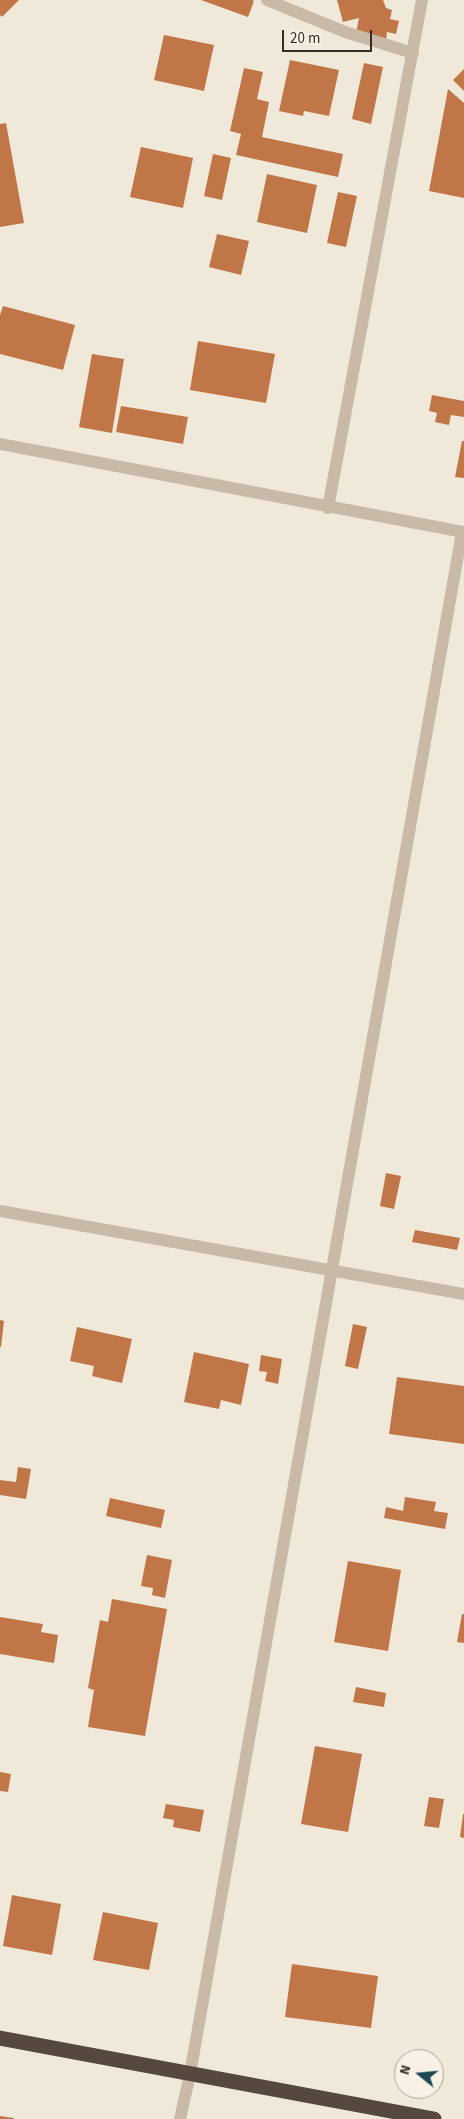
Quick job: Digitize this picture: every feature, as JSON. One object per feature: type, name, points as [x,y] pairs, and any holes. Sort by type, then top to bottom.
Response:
[{"type":"highway","points":[[0,2038],[434,2119]]},
{"type":"street","points":[[267,0],[346,32],[413,53]]},
{"type":"street","points":[[328,508],[422,0]]},
{"type":"street","points":[[0,444],[328,508],[463,532],[190,2074],[180,2119]]},
{"type":"street","points":[[0,1211],[464,1294]]},
{"type":"building","points":[[0,0],[19,0],[2,17],[0,15]]},
{"type":"building","points":[[201,0],[252,0],[254,1],[248,17]]},
{"type":"building","points":[[337,0],[383,0],[386,8],[392,10],[390,19],[399,21],[396,34],[387,32],[386,40],[356,33],[359,18],[343,22]]},
{"type":"building","points":[[164,35],[214,45],[204,91],[154,80]]},
{"type":"building","points":[[290,60],[339,70],[329,116],[304,111],[303,116],[279,111]]},
{"type":"building","points":[[364,63],[383,67],[371,124],[352,119]]},
{"type":"building","points":[[244,68],[263,72],[257,99],[269,102],[262,137],[343,154],[338,177],[236,155],[241,134],[230,131]]},
{"type":"building","points":[[464,69],[464,91],[453,80]]},
{"type":"building","points":[[448,89],[464,103],[464,198],[429,191]]},
{"type":"building","points":[[6,123],[24,223],[0,227],[0,124]]},
{"type":"building","points":[[141,147],[193,158],[183,208],[130,197]]},
{"type":"building","points":[[213,154],[231,158],[222,200],[204,196]]},
{"type":"building","points":[[267,174],[317,185],[307,233],[257,222]]},
{"type":"building","points":[[338,192],[357,196],[346,247],[327,243]]},
{"type":"building","points":[[217,234],[249,241],[241,275],[209,267]]},
{"type":"building","points":[[3,306],[75,325],[63,370],[0,354],[0,315]]},
{"type":"building","points":[[198,341],[275,354],[266,403],[190,390]]},
{"type":"building","points":[[92,354],[124,359],[112,433],[79,427]]},
{"type":"building","points":[[432,395],[464,401],[464,417],[451,415],[449,425],[435,422],[437,413],[429,411]]},
{"type":"building","points":[[121,406],[188,417],[183,444],[116,432]]},
{"type":"building","points":[[462,441],[464,441],[464,478],[455,477]]},
{"type":"building","points":[[386,1173],[401,1176],[394,1209],[380,1206]]},
{"type":"building","points":[[415,1230],[460,1238],[457,1250],[412,1242]]},
{"type":"building","points":[[0,1320],[4,1321],[1,1347],[0,1347]]},
{"type":"building","points":[[353,1324],[367,1327],[358,1369],[345,1366]]},
{"type":"building","points":[[77,1327],[132,1339],[122,1383],[92,1376],[94,1366],[70,1361]]},
{"type":"building","points":[[194,1352],[249,1364],[241,1405],[221,1400],[219,1409],[184,1402]]},
{"type":"building","points":[[261,1355],[282,1359],[278,1384],[265,1381],[267,1372],[259,1371]]},
{"type":"building","points":[[397,1377],[464,1386],[464,1444],[389,1434]]},
{"type":"building","points":[[18,1467],[31,1469],[26,1499],[0,1495],[0,1480],[16,1482]]},
{"type":"building","points":[[405,1497],[436,1502],[434,1511],[448,1513],[445,1529],[384,1518],[386,1507],[403,1511]]},
{"type":"building","points":[[110,1498],[165,1510],[161,1528],[106,1516]]},
{"type":"building","points":[[147,1555],[172,1560],[165,1598],[152,1595],[153,1588],[141,1586]]},
{"type":"building","points":[[348,1561],[401,1570],[388,1651],[334,1642]]},
{"type":"building","points":[[112,1599],[167,1609],[145,1736],[88,1727],[94,1690],[88,1688],[100,1620],[108,1622]]},
{"type":"building","points":[[462,1614],[464,1614],[464,1643],[457,1642]]},
{"type":"building","points":[[0,1617],[43,1624],[41,1632],[58,1635],[54,1663],[0,1654]]},
{"type":"building","points":[[356,1687],[386,1693],[384,1707],[353,1702]]},
{"type":"building","points":[[315,1746],[362,1754],[348,1832],[301,1824]]},
{"type":"building","points":[[0,1772],[11,1774],[8,1792],[0,1791]]},
{"type":"building","points":[[429,1797],[444,1799],[439,1828],[424,1826]]},
{"type":"building","points":[[166,1804],[204,1810],[200,1832],[173,1827],[174,1820],[163,1818]]},
{"type":"building","points":[[464,1814],[464,1838],[460,1837]]},
{"type":"building","points":[[12,1895],[61,1904],[52,1955],[3,1946]]},
{"type":"building","points":[[103,1912],[158,1923],[149,1970],[93,1960]]},
{"type":"building","points":[[292,1964],[378,1976],[371,2028],[285,2017]]},
{"type":"building","points":[[0,2116],[14,2118],[14,2119],[0,2119]]}]
